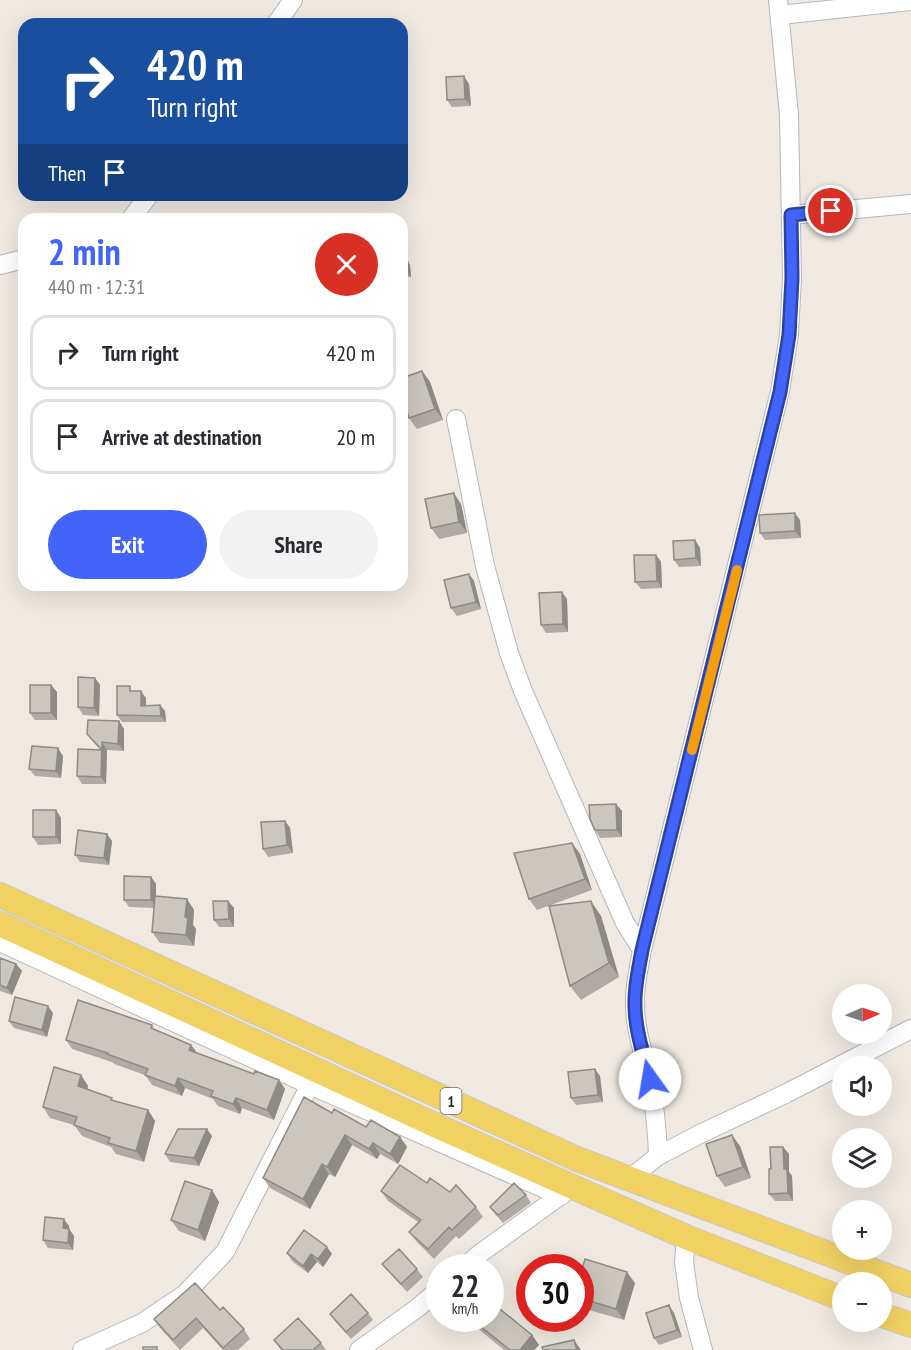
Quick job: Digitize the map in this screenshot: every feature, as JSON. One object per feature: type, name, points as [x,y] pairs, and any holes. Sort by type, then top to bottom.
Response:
[{"type":"main road","name":"1","points":[[0,895],[567,1154],[911,1285]]},
{"type":"main road","name":"1","points":[[0,924],[435,1125],[567,1191],[832,1295]]},
{"type":"main road","points":[[892,1318],[911,1325]]},
{"type":"street","points":[[280,18],[293,0]]},
{"type":"street","points":[[658,1156],[657,1120],[635,1007],[635,989],[642,950],[780,392],[789,335],[792,278],[789,115],[779,7],[911,1]]},
{"type":"street","points":[[791,215],[911,204]]},
{"type":"street","points":[[0,265],[18,260]]},
{"type":"street","points":[[456,419],[484,566],[509,653],[523,691],[625,923],[642,950]]},
{"type":"street","points":[[0,942],[310,1085],[567,1191]]},
{"type":"street","points":[[629,1179],[658,1156],[911,1029]]},
{"type":"street","points":[[82,1350],[142,1323],[185,1294],[225,1252],[310,1085]]},
{"type":"street","points":[[479,1254],[567,1191]]},
{"type":"street","points":[[686,1237],[684,1262],[689,1298],[703,1350]]},
{"type":"street","points":[[359,1350],[426,1300]]},
{"type":"building","points":[[464,76],[465,99],[447,100],[446,77]]},
{"type":"building","points":[[422,371],[435,409],[409,418],[408,376]]},
{"type":"building","points":[[454,493],[459,522],[431,528],[425,499]]},
{"type":"building","points":[[795,513],[795,531],[760,533],[759,515]]},
{"type":"building","points":[[695,540],[696,558],[674,560],[673,541]]},
{"type":"building","points":[[634,555],[656,555],[657,581],[635,582]]},
{"type":"building","points":[[469,574],[476,602],[451,608],[444,580]]},
{"type":"building","points":[[562,592],[563,624],[541,625],[539,593]]},
{"type":"building","points":[[78,677],[95,678],[94,708],[78,707]]},
{"type":"building","points":[[30,685],[51,685],[51,713],[30,713]]},
{"type":"building","points":[[117,686],[130,686],[130,691],[141,691],[141,706],[160,705],[161,716],[117,715]]},
{"type":"building","points":[[88,720],[119,721],[118,744],[102,742],[102,750],[87,734]]},
{"type":"building","points":[[32,746],[58,748],[56,771],[29,769]]},
{"type":"building","points":[[78,749],[102,750],[101,777],[77,776]]},
{"type":"building","points":[[616,804],[617,830],[595,830],[590,819],[589,805]]},
{"type":"building","points":[[33,810],[56,810],[56,837],[33,837]]},
{"type":"building","points":[[285,821],[287,845],[263,849],[261,822]]},
{"type":"building","points":[[78,830],[107,834],[104,858],[75,855]]},
{"type":"building","points":[[572,843],[585,879],[529,899],[514,853]]},
{"type":"building","points":[[124,876],[151,877],[151,900],[124,900]]},
{"type":"building","points":[[155,896],[187,899],[186,935],[152,932]]},
{"type":"building","points":[[213,901],[228,901],[229,919],[214,920]]},
{"type":"building","points":[[591,901],[609,963],[570,986],[549,906]]},
{"type":"building","points":[[0,958],[16,964],[7,988],[0,985]]},
{"type":"building","points":[[15,997],[48,1006],[42,1030],[9,1021]]},
{"type":"building","points":[[78,1000],[152,1025],[151,1028],[191,1045],[189,1050],[254,1074],[255,1071],[279,1080],[267,1110],[236,1098],[233,1104],[211,1096],[213,1091],[178,1078],[175,1086],[145,1075],[148,1069],[66,1040]]},
{"type":"building","points":[[54,1067],[81,1075],[78,1086],[112,1098],[111,1100],[148,1110],[136,1151],[108,1143],[110,1138],[74,1125],[77,1117],[43,1107]]},
{"type":"building","points":[[595,1069],[598,1095],[571,1098],[568,1072]]},
{"type":"building","points":[[304,1097],[332,1113],[334,1109],[366,1127],[371,1120],[400,1137],[390,1154],[373,1143],[369,1149],[345,1135],[327,1167],[322,1164],[303,1199],[263,1178]]},
{"type":"building","points":[[178,1129],[207,1129],[194,1158],[165,1154]]},
{"type":"building","points":[[732,1135],[743,1167],[717,1176],[706,1144]]},
{"type":"building","points":[[770,1147],[783,1147],[788,1193],[769,1194]]},
{"type":"building","points":[[400,1165],[427,1183],[430,1178],[450,1192],[456,1185],[476,1207],[452,1230],[449,1227],[428,1249],[409,1232],[421,1220],[381,1191]]},
{"type":"building","points":[[185,1181],[212,1190],[198,1230],[171,1220]]},
{"type":"building","points":[[514,1183],[526,1195],[498,1215],[490,1207]]},
{"type":"building","points":[[45,1217],[64,1219],[63,1228],[69,1229],[68,1243],[43,1240]]},
{"type":"building","points":[[304,1230],[327,1247],[318,1259],[311,1254],[303,1266],[287,1253]]},
{"type":"building","points":[[399,1249],[417,1269],[401,1284],[382,1264]]},
{"type":"building","points":[[594,1262],[627,1272],[616,1309],[594,1302]]},
{"type":"building","points":[[195,1283],[220,1310],[223,1307],[244,1329],[223,1348],[196,1318],[173,1340],[154,1319]]},
{"type":"building","points":[[351,1294],[368,1313],[346,1332],[330,1314]]},
{"type":"building","points":[[669,1305],[677,1330],[654,1338],[646,1313]]},
{"type":"building","points":[[504,1312],[516,1322],[516,1332],[528,1332],[532,1335],[520,1350],[510,1350],[488,1332],[504,1332]]},
{"type":"building","points":[[298,1318],[321,1343],[313,1350],[283,1350],[274,1340]]},
{"type":"building","points":[[574,1340],[577,1350],[543,1350],[542,1347]]},
{"type":"building","points":[[143,1347],[157,1347],[157,1350],[143,1350]]},
{"type":"slow traffic","points":[[692,750],[737,570]]},
{"type":"route","points":[[650,1079],[637,1025],[635,989],[642,950],[780,392],[789,335],[792,278],[791,215],[831,211]]}]
